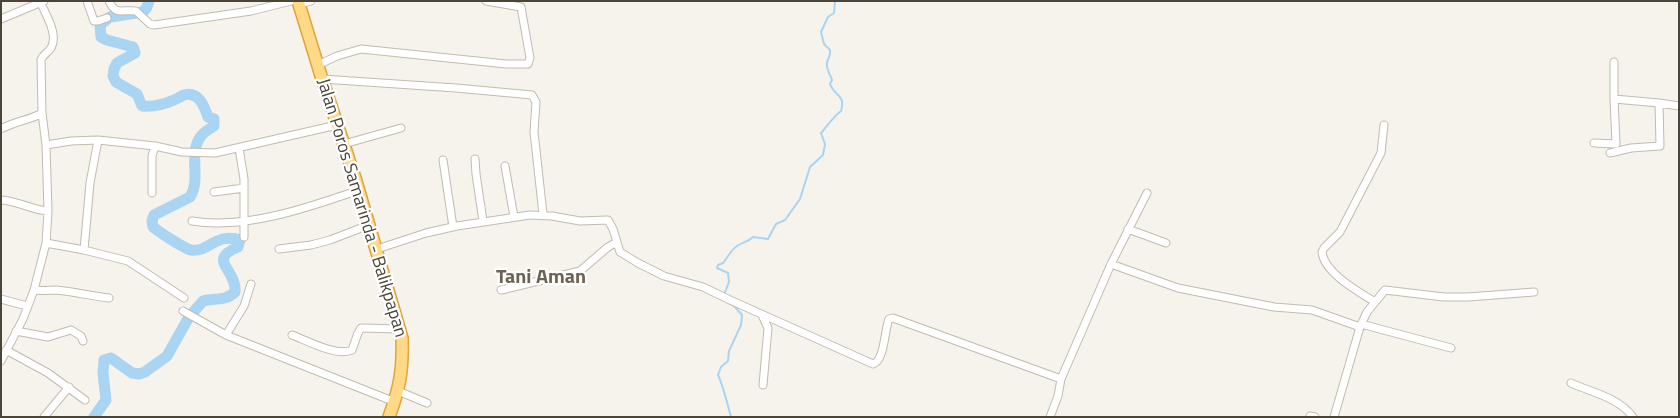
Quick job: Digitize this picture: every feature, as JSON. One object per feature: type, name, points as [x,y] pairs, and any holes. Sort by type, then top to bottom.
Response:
[{"type":"highway","name":"Jalan Poros Samarinda - Balikpapan","points":[[300,2],[322,79],[377,249],[402,338],[403,365],[397,396],[390,417]]},
{"type":"street","points":[[87,1],[94,21],[107,18]]},
{"type":"street","points":[[109,1],[116,11],[133,10],[150,24],[251,11],[300,2]]},
{"type":"street","points":[[318,65],[337,56],[361,49],[506,64],[528,64],[530,58],[521,7],[486,1]]},
{"type":"street","points":[[1,19],[42,2],[53,38],[51,47],[42,56],[41,60],[48,211],[46,243],[28,306],[1,361]]},
{"type":"street","points":[[1594,143],[1616,144],[1614,62]]},
{"type":"street","points":[[322,79],[447,87],[532,95],[536,102],[534,132],[542,214]]},
{"type":"street","points":[[1614,99],[1659,102],[1679,106]]},
{"type":"street","points":[[1610,153],[1631,148],[1660,146],[1659,102]]},
{"type":"street","points":[[4,128],[13,122],[34,118],[42,113]]},
{"type":"street","points":[[46,145],[71,141],[98,140],[154,146],[200,154],[239,148],[337,125]]},
{"type":"street","points":[[1375,302],[1341,280],[1326,265],[1322,254],[1324,248],[1340,232],[1381,153],[1384,125]]},
{"type":"street","points":[[344,144],[400,128]]},
{"type":"street","points":[[84,250],[91,176],[98,140]]},
{"type":"street","points":[[152,193],[152,156],[154,146]]},
{"type":"street","points":[[239,148],[242,159],[244,188],[244,237]]},
{"type":"street","points":[[442,160],[453,227]]},
{"type":"street","points":[[475,160],[483,221]]},
{"type":"street","points":[[504,166],[514,217]]},
{"type":"street","points":[[214,192],[244,188]]},
{"type":"street","points":[[192,221],[211,223],[275,215],[317,205],[359,190]]},
{"type":"street","points":[[1050,417],[1058,396],[1061,379],[1111,264],[1147,193]]},
{"type":"street","points":[[1,200],[10,201],[31,209],[48,211]]},
{"type":"street","points":[[377,249],[400,240],[453,227],[514,217],[542,214],[580,222],[608,220],[613,229],[620,252],[645,267],[672,279],[703,287],[874,364],[881,356],[888,321],[893,318],[1061,379]]},
{"type":"street","points":[[279,249],[320,242],[369,225]]},
{"type":"street","points":[[1128,230],[1166,243]]},
{"type":"street","points":[[501,290],[580,271],[603,251],[617,242]]},
{"type":"street","points":[[46,243],[128,261],[184,298]]},
{"type":"street","points":[[1111,264],[1178,288],[1274,307],[1312,310],[1361,326],[1451,348]]},
{"type":"street","points":[[226,335],[244,306],[251,284]]},
{"type":"street","points":[[34,290],[46,292],[53,290],[63,291],[109,298]]},
{"type":"street","points":[[1335,417],[1361,326],[1375,302],[1385,290],[1468,298],[1534,292]]},
{"type":"street","points":[[1,299],[28,306]]},
{"type":"street","points":[[183,311],[226,335],[397,396],[427,402]]},
{"type":"street","points":[[762,314],[768,327],[764,385]]},
{"type":"street","points":[[292,335],[333,350],[347,352],[352,350],[361,328],[400,329]]},
{"type":"street","points":[[16,331],[48,337],[71,330],[81,336],[83,341]]},
{"type":"street","points":[[1,342],[85,400]]},
{"type":"street","points":[[1571,383],[1618,402],[1633,417]]},
{"type":"street","points":[[44,417],[68,387]]},
{"type":"street","points":[[1310,416],[1314,417]]},
{"type":"waterway","points":[[94,417],[106,400],[103,373],[104,360],[111,358],[132,373],[139,374],[145,372],[167,356],[189,317],[203,301],[224,298],[235,292],[232,277],[225,266],[224,256],[238,247],[240,240],[232,238],[218,240],[202,249],[191,250],[178,244],[153,227],[154,215],[190,197],[195,183],[196,146],[202,135],[214,126],[214,119],[208,117],[200,100],[194,95],[184,95],[158,105],[142,106],[137,94],[116,82],[113,76],[117,63],[135,53],[133,47],[101,37],[100,25],[110,17],[143,12],[149,1]]},
{"type":"waterway","points":[[724,295],[729,282],[728,273],[717,268],[718,265],[723,263],[735,248],[753,237],[768,239],[776,224],[785,220],[800,199],[810,167],[823,155],[825,144],[821,133],[841,111],[841,98],[830,84],[832,80],[827,65],[830,50],[824,44],[821,32],[828,17],[834,13],[835,1]]},
{"type":"waterway","points":[[724,300],[735,307],[742,315],[741,325],[729,351],[728,361],[721,367],[718,375],[731,417]]},
{"type":"district","name":"Tani Aman","points":[[541,278]]}]
